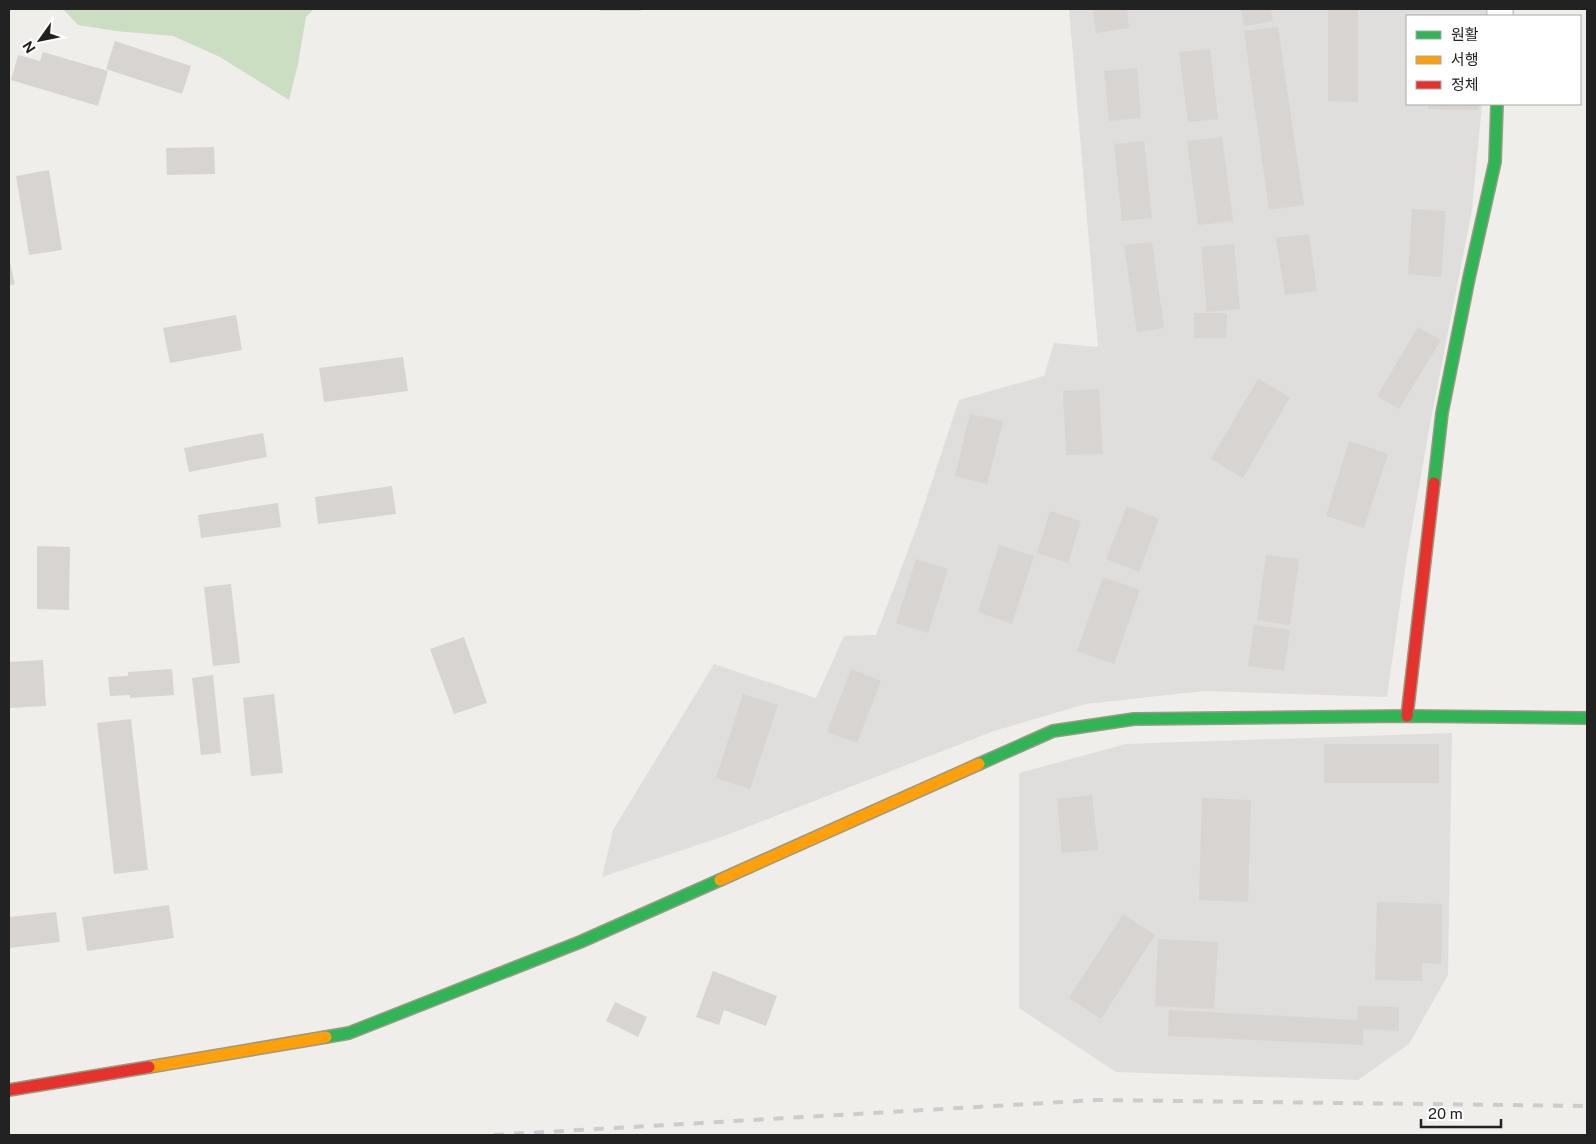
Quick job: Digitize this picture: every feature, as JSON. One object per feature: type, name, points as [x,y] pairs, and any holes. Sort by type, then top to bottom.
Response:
[{"type":"main road","points":[[1408,716],[1442,413],[1495,162],[1497,105]]},
{"type":"main road","points":[[9,1090],[349,1033],[580,942],[1053,732],[1134,718],[1408,716],[1587,718]]},
{"type":"shaded area","points":[[1069,9],[1490,9],[1490,15],[1406,15],[1406,105],[1482,105],[1472,210],[1430,424],[1406,562],[1387,697],[1204,691],[1086,704],[994,731],[724,836],[602,877],[613,830],[714,664],[816,698],[844,636],[876,635],[916,529],[959,400],[1044,376],[1054,343],[1098,347]]},
{"type":"shaded area","points":[[1452,733],[1448,975],[1409,1044],[1358,1080],[1116,1072],[1019,1008],[1019,773],[1126,744]]},
{"type":"green space","points":[[63,9],[314,9],[306,17],[298,64],[289,100],[220,57],[173,36],[116,31],[78,25]]},
{"type":"building","points":[[600,9],[641,9],[641,11],[600,11]]},
{"type":"building","points":[[1093,9],[1127,9],[1129,28],[1096,33]]},
{"type":"building","points":[[1241,9],[1271,9],[1273,21],[1244,26]]},
{"type":"building","points":[[1328,9],[1358,9],[1358,102],[1328,101]]},
{"type":"building","points":[[1278,27],[1304,205],[1269,210],[1244,31]]},
{"type":"building","points":[[115,41],[191,66],[182,94],[106,69]]},
{"type":"building","points":[[1210,49],[1218,119],[1188,122],[1179,52]]},
{"type":"building","points":[[43,52],[108,71],[98,106],[11,80],[18,55],[40,61]]},
{"type":"building","points":[[1137,68],[1141,118],[1109,121],[1104,71]]},
{"type":"building","points":[[1428,105],[1478,105],[1478,110],[1428,109]]},
{"type":"building","points":[[1222,137],[1233,221],[1198,225],[1187,141]]},
{"type":"building","points":[[1144,141],[1152,218],[1122,221],[1114,144]]},
{"type":"building","points":[[214,147],[215,174],[167,175],[166,148]]},
{"type":"building","points":[[49,170],[62,250],[29,255],[16,176]]},
{"type":"building","points":[[1412,209],[1446,211],[1441,277],[1408,274]]},
{"type":"building","points":[[1309,234],[1317,291],[1285,295],[1276,238]]},
{"type":"building","points":[[1152,242],[1164,328],[1137,332],[1124,245]]},
{"type":"building","points":[[1234,244],[1240,309],[1207,312],[1201,247]]},
{"type":"building","points":[[9,258],[15,284],[9,286]]},
{"type":"building","points":[[1194,313],[1227,313],[1226,338],[1194,338]]},
{"type":"building","points":[[236,315],[242,350],[170,363],[163,328]]},
{"type":"building","points":[[1418,327],[1441,340],[1399,409],[1377,396]]},
{"type":"building","points":[[403,357],[408,391],[324,402],[319,368]]},
{"type":"building","points":[[1258,379],[1290,397],[1243,478],[1211,459]]},
{"type":"building","points":[[1099,389],[1103,454],[1066,455],[1063,391]]},
{"type":"building","points":[[970,414],[1003,421],[987,484],[955,476]]},
{"type":"building","points":[[263,433],[267,457],[189,472],[184,448]]},
{"type":"building","points":[[1349,441],[1388,454],[1364,528],[1326,516]]},
{"type":"building","points":[[392,486],[396,514],[318,524],[315,497]]},
{"type":"building","points":[[278,503],[281,527],[201,538],[198,515]]},
{"type":"building","points":[[1127,506],[1159,519],[1139,572],[1106,559]]},
{"type":"building","points":[[1050,511],[1081,521],[1068,563],[1037,553]]},
{"type":"building","points":[[999,545],[1034,556],[1012,624],[978,612]]},
{"type":"building","points":[[37,546],[70,547],[69,610],[37,609]]},
{"type":"building","points":[[1266,555],[1299,559],[1290,625],[1257,620]]},
{"type":"building","points":[[916,559],[948,569],[928,633],[896,623]]},
{"type":"building","points":[[1103,577],[1140,590],[1114,664],[1077,651]]},
{"type":"building","points":[[231,584],[240,663],[213,666],[204,587]]},
{"type":"building","points":[[1254,625],[1290,630],[1284,671],[1248,666]]},
{"type":"building","points":[[464,637],[487,703],[454,714],[430,649]]},
{"type":"building","points":[[43,660],[46,706],[9,708],[9,662]]},
{"type":"building","points":[[172,669],[174,695],[130,698],[130,695],[110,696],[108,677],[128,676],[128,672]]},
{"type":"building","points":[[851,669],[881,681],[857,743],[827,732]]},
{"type":"building","points":[[213,675],[221,753],[201,755],[192,678]]},
{"type":"building","points":[[274,694],[283,773],[251,776],[243,698]]},
{"type":"building","points":[[743,694],[778,705],[750,789],[716,778]]},
{"type":"building","points":[[131,719],[148,870],[114,874],[97,723]]},
{"type":"building","points":[[1324,744],[1439,744],[1439,783],[1324,783]]},
{"type":"building","points":[[1092,795],[1098,850],[1062,853],[1057,799]]},
{"type":"building","points":[[1202,798],[1251,800],[1248,902],[1199,900]]},
{"type":"building","points":[[1377,902],[1442,904],[1441,964],[1422,963],[1422,981],[1375,980]]},
{"type":"building","points":[[169,905],[174,938],[87,951],[82,917]]},
{"type":"building","points":[[56,912],[60,942],[9,948],[9,917]]},
{"type":"building","points":[[1123,914],[1155,935],[1101,1019],[1069,998]]},
{"type":"building","points":[[1158,939],[1218,942],[1214,1009],[1155,1006]]},
{"type":"building","points":[[713,971],[777,996],[766,1026],[724,1010],[719,1025],[696,1017]]},
{"type":"building","points":[[615,1002],[647,1017],[638,1037],[606,1021]]},
{"type":"building","points":[[1358,1006],[1399,1007],[1399,1031],[1363,1029],[1363,1045],[1168,1036],[1169,1010],[1357,1020]]},
{"type":"railway","points":[[494,1135],[1097,1100],[1587,1106]]},
{"type":"traffic: fast","points":[[1434,483],[1442,413],[1495,162],[1497,105]]},
{"type":"traffic: fast","points":[[979,764],[1053,731],[1134,719],[1407,716],[1587,718]]},
{"type":"traffic: fast","points":[[326,1037],[349,1033],[580,942],[720,880]]},
{"type":"traffic: slow","points":[[720,880],[979,764]]},
{"type":"traffic: slow","points":[[149,1067],[326,1037]]},
{"type":"traffic: jam","points":[[1407,716],[1434,483]]},
{"type":"traffic: jam","points":[[9,1090],[149,1067]]}]
